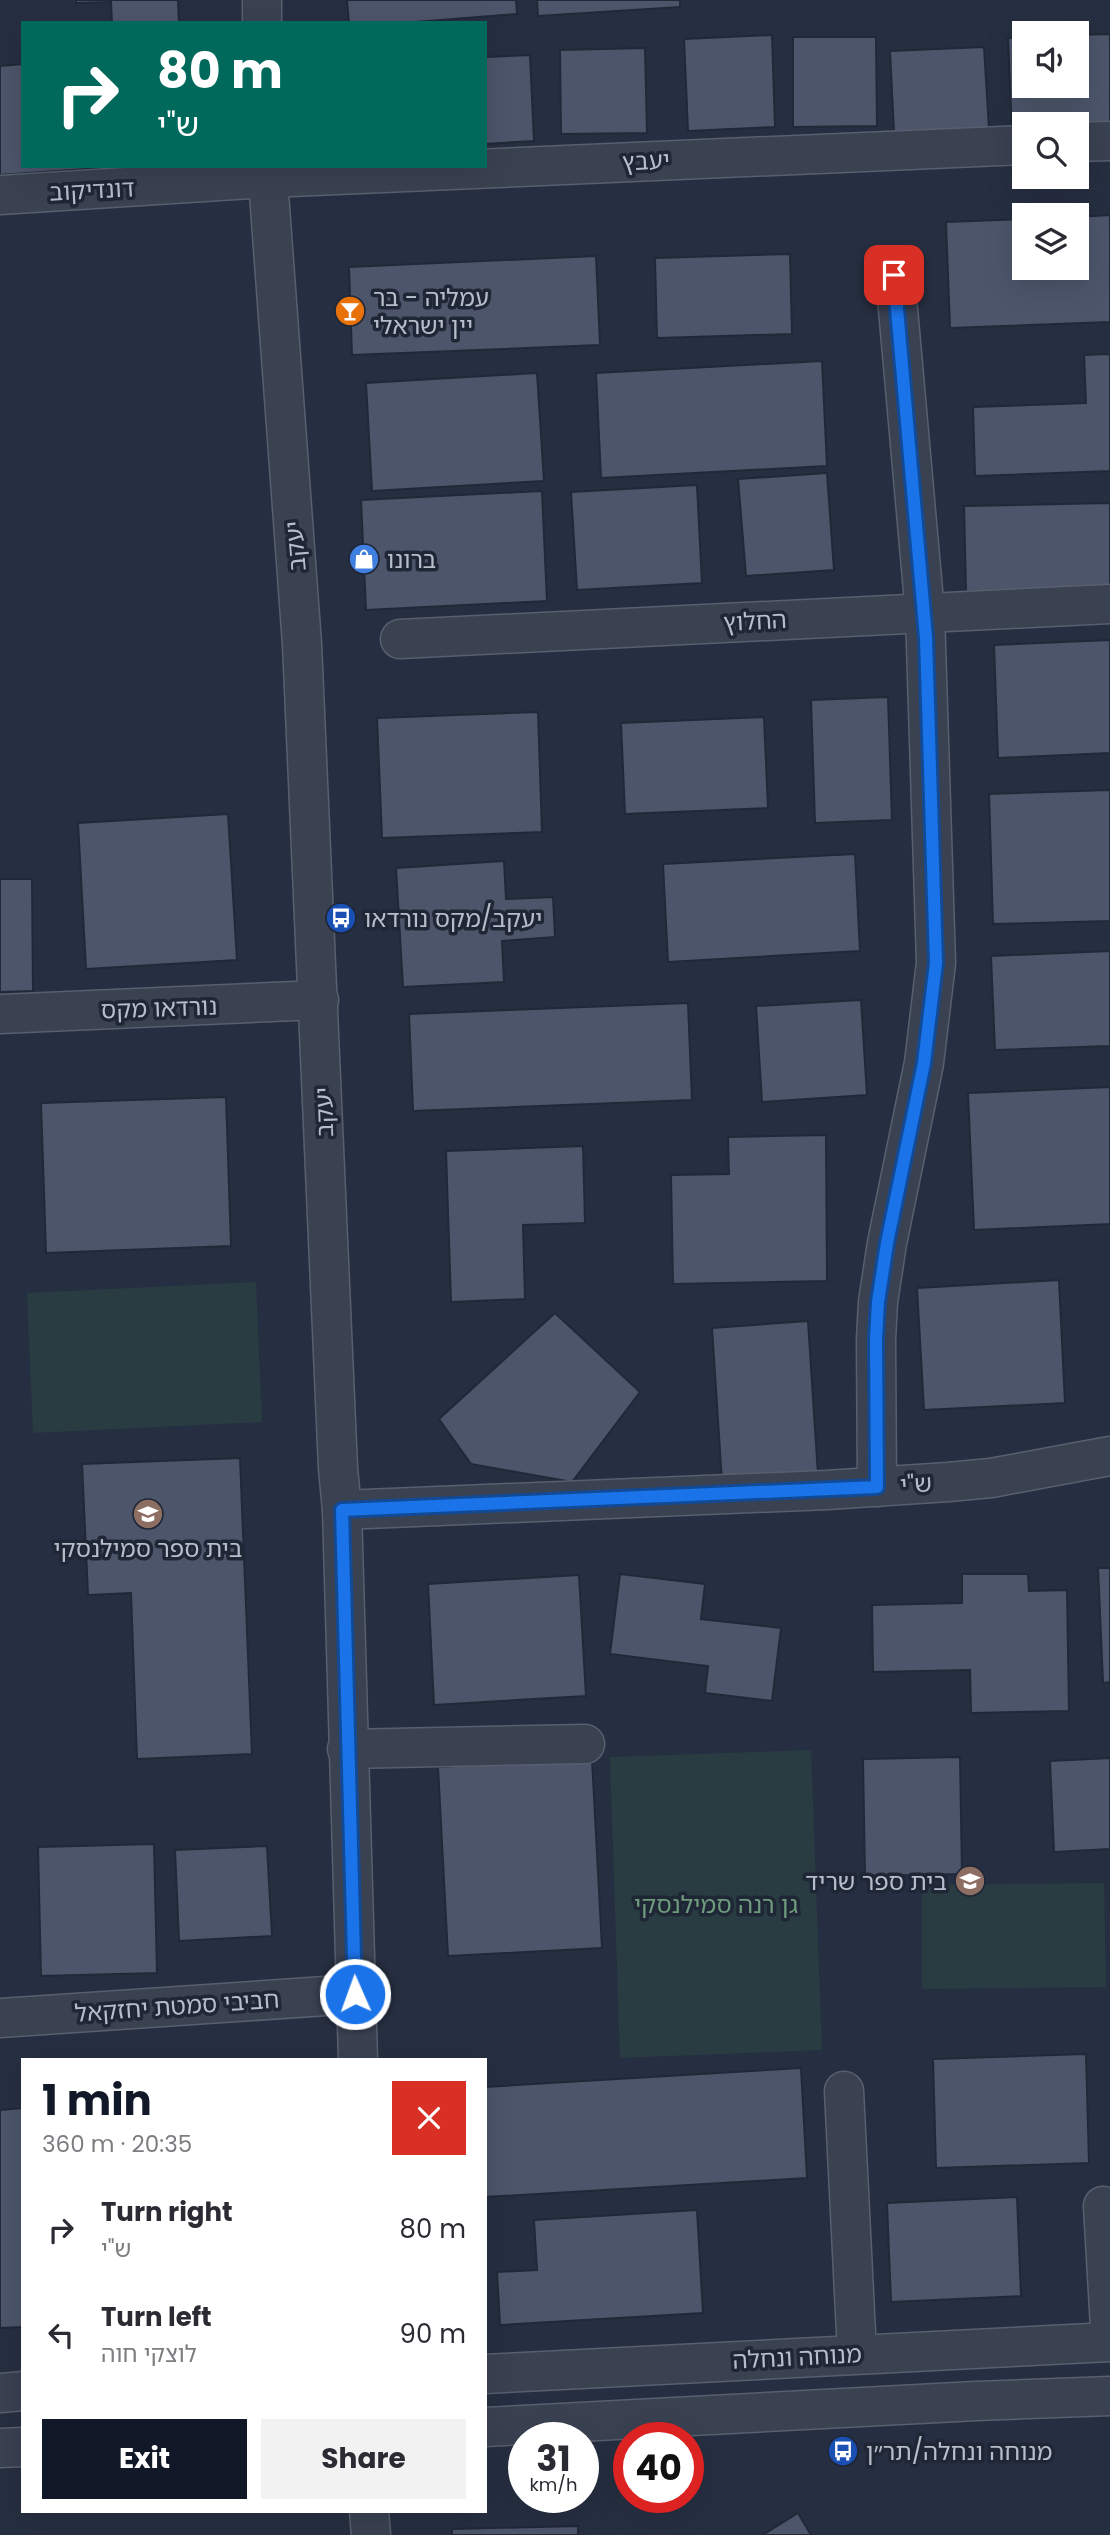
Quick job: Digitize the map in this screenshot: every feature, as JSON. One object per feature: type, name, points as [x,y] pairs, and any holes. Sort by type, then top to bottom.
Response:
[{"type":"street","points":[[261,0],[262,21]]},
{"type":"street","points":[[1089,142],[1110,141]]},
{"type":"street","name":"יעבץ","points":[[487,164],[1012,145]]},
{"type":"street","name":"יעבץ","points":[[267,172],[379,168]]},
{"type":"street","name":"דונדיקוב","points":[[0,195],[267,172]]},
{"type":"street","name":"יעקב","points":[[267,172],[303,644],[338,1468],[342,1510],[358,2058]]},
{"type":"street","points":[[877,1487],[878,1302],[887,1243],[924,1063],[936,963],[925,613],[894,275]]},
{"type":"street","name":"החלוץ","points":[[400,639],[1110,604]]},
{"type":"street","name":"נורדאו מקס","points":[[0,1014],[319,1000]]},
{"type":"street","name":"ש\"י","points":[[342,1510],[877,1487],[991,1478],[1110,1456]]},
{"type":"street","points":[[347,1749],[585,1744]]},
{"type":"street","name":"חביבי סמטת יחזקאל","points":[[0,2018],[355,1994]]},
{"type":"street","points":[[844,2091],[857,2353]]},
{"type":"street","points":[[1103,2206],[1110,2327]]},
{"type":"street","name":"מנוחה ונחלה","points":[[487,2374],[1110,2342]]},
{"type":"street","points":[[0,2392],[21,2391]]},
{"type":"street","points":[[487,2427],[1110,2396]]},
{"type":"street","points":[[0,2448],[21,2447]]},
{"type":"street","points":[[369,2513],[371,2535]]},
{"type":"green space","points":[[256,1282],[262,1422],[33,1433],[27,1293]]},
{"type":"green space","name":"גן רנה סמילנסקי","points":[[811,1750],[822,2050],[620,2058],[610,1757]]},
{"type":"green space","points":[[1104,1883],[1106,1987],[922,1989],[922,1885]]},
{"type":"building","points":[[76,0],[178,0],[179,21],[112,21],[111,2],[76,3]]},
{"type":"building","points":[[347,0],[516,0],[517,14],[428,21],[349,21]]},
{"type":"building","points":[[537,0],[680,0],[680,7],[538,16]]},
{"type":"building","points":[[1110,34],[1110,129],[1089,126],[1089,112],[1012,112],[1012,133],[1008,38],[1012,38],[1012,98],[1089,98],[1089,35]]},
{"type":"building","points":[[772,35],[775,127],[688,131],[684,39]]},
{"type":"building","points":[[793,37],[876,37],[877,126],[793,127]]},
{"type":"building","points":[[984,47],[989,129],[894,133],[890,51]]},
{"type":"building","points":[[645,48],[647,133],[561,134],[560,50]]},
{"type":"building","points":[[530,55],[534,141],[487,144],[487,57]]},
{"type":"building","points":[[21,64],[21,168],[100,168],[0,175],[0,66]]},
{"type":"building","points":[[1110,215],[1110,322],[950,328],[946,222],[1012,219],[1012,280],[1089,280],[1089,216]]},
{"type":"building","points":[[790,254],[792,334],[657,338],[655,258]]},
{"type":"building","points":[[596,256],[600,345],[352,355],[349,267]]},
{"type":"building","points":[[1110,354],[1110,471],[975,476],[973,407],[1086,403],[1084,355]]},
{"type":"building","points":[[822,361],[827,466],[601,478],[596,373]]},
{"type":"building","points":[[537,373],[544,481],[372,491],[366,383]]},
{"type":"building","points":[[827,473],[834,570],[746,576],[738,479]]},
{"type":"building","points":[[697,485],[702,583],[577,590],[571,492]]},
{"type":"building","points":[[542,491],[547,601],[366,610],[361,500]]},
{"type":"building","points":[[1110,503],[1110,589],[966,592],[964,506]]},
{"type":"building","points":[[1110,640],[1110,753],[998,758],[994,645]]},
{"type":"building","points":[[888,697],[892,820],[815,823],[811,700]]},
{"type":"building","points":[[538,712],[542,832],[382,838],[377,718]]},
{"type":"building","points":[[764,717],[768,808],[625,814],[621,723]]},
{"type":"building","points":[[1110,790],[1110,921],[993,924],[989,794]]},
{"type":"building","points":[[228,814],[237,960],[86,969],[78,823]]},
{"type":"building","points":[[855,854],[860,951],[668,962],[663,864]]},
{"type":"building","points":[[504,861],[506,899],[553,897],[555,937],[502,941],[504,982],[403,987],[396,868]]},
{"type":"building","points":[[0,879],[32,879],[33,991],[0,992]]},
{"type":"building","points":[[1110,951],[1110,1046],[995,1050],[991,956]]},
{"type":"building","points":[[861,1000],[867,1095],[762,1102],[756,1006]]},
{"type":"building","points":[[688,1003],[692,1100],[413,1111],[409,1014]]},
{"type":"building","points":[[1110,1087],[1110,1224],[974,1230],[968,1093]]},
{"type":"building","points":[[226,1097],[231,1246],[46,1253],[41,1103]]},
{"type":"building","points":[[826,1135],[827,1281],[673,1284],[671,1175],[729,1174],[728,1137]]},
{"type":"building","points":[[583,1146],[585,1223],[523,1225],[525,1299],[451,1302],[446,1151]]},
{"type":"building","points":[[1059,1280],[1065,1403],[924,1410],[917,1288]]},
{"type":"building","points":[[555,1313],[640,1392],[572,1482],[471,1464],[439,1419]]},
{"type":"building","points":[[808,1321],[818,1475],[722,1482],[712,1328]]},
{"type":"building","points":[[240,1458],[252,1754],[137,1759],[131,1593],[88,1595],[82,1464]]},
{"type":"building","points":[[1098,1568],[1110,1568],[1110,1682],[1103,1683]]},
{"type":"building","points":[[620,1574],[705,1584],[701,1619],[781,1628],[772,1701],[705,1693],[708,1666],[610,1654]]},
{"type":"building","points":[[962,1574],[1028,1574],[1029,1591],[1067,1590],[1069,1711],[971,1713],[970,1670],[873,1672],[872,1605],[962,1603]]},
{"type":"building","points":[[579,1575],[586,1696],[434,1705],[428,1584]]},
{"type":"building","points":[[960,1757],[962,1874],[865,1876],[863,1759]]},
{"type":"building","points":[[1110,1758],[1110,1849],[1054,1852],[1050,1761]]},
{"type":"building","points":[[592,1759],[602,1948],[448,1956],[438,1767]]},
{"type":"building","points":[[154,1844],[157,1973],[41,1976],[38,1847]]},
{"type":"building","points":[[267,1846],[272,1936],[179,1941],[175,1850]]},
{"type":"building","points":[[1086,2054],[1089,2163],[936,2168],[933,2059]]},
{"type":"building","points":[[801,2068],[807,2178],[487,2197],[487,2087]]},
{"type":"building","points":[[21,2108],[21,2327],[0,2328],[0,2110]]},
{"type":"building","points":[[1017,2197],[1021,2296],[891,2302],[887,2203]]},
{"type":"building","points":[[697,2210],[703,2313],[500,2325],[497,2272],[537,2270],[534,2220]]},
{"type":"building","points":[[798,2513],[811,2535],[762,2535],[766,2533]]},
{"type":"building","points":[[578,2526],[578,2535],[452,2535],[452,2529]]},
{"type":"place","name":"עמליה - בר יין ישראלי","points":[[350,311]]},
{"type":"place","name":"ברונו","points":[[364,559]]},
{"type":"place","name":"יעקב/מקס נורדאו","points":[[341,918]]},
{"type":"place","name":"בית ספר סמילנסקי","points":[[148,1514]]},
{"type":"place","name":"בית ספר שריד","points":[[970,1881]]},
{"type":"place","name":"מנוחה ונחלה/תר״ן","points":[[843,2451]]},
{"type":"route","points":[[355,1994],[342,1510],[877,1487],[876,1339],[881,1275],[924,1063],[936,963],[928,663],[894,275]]}]
